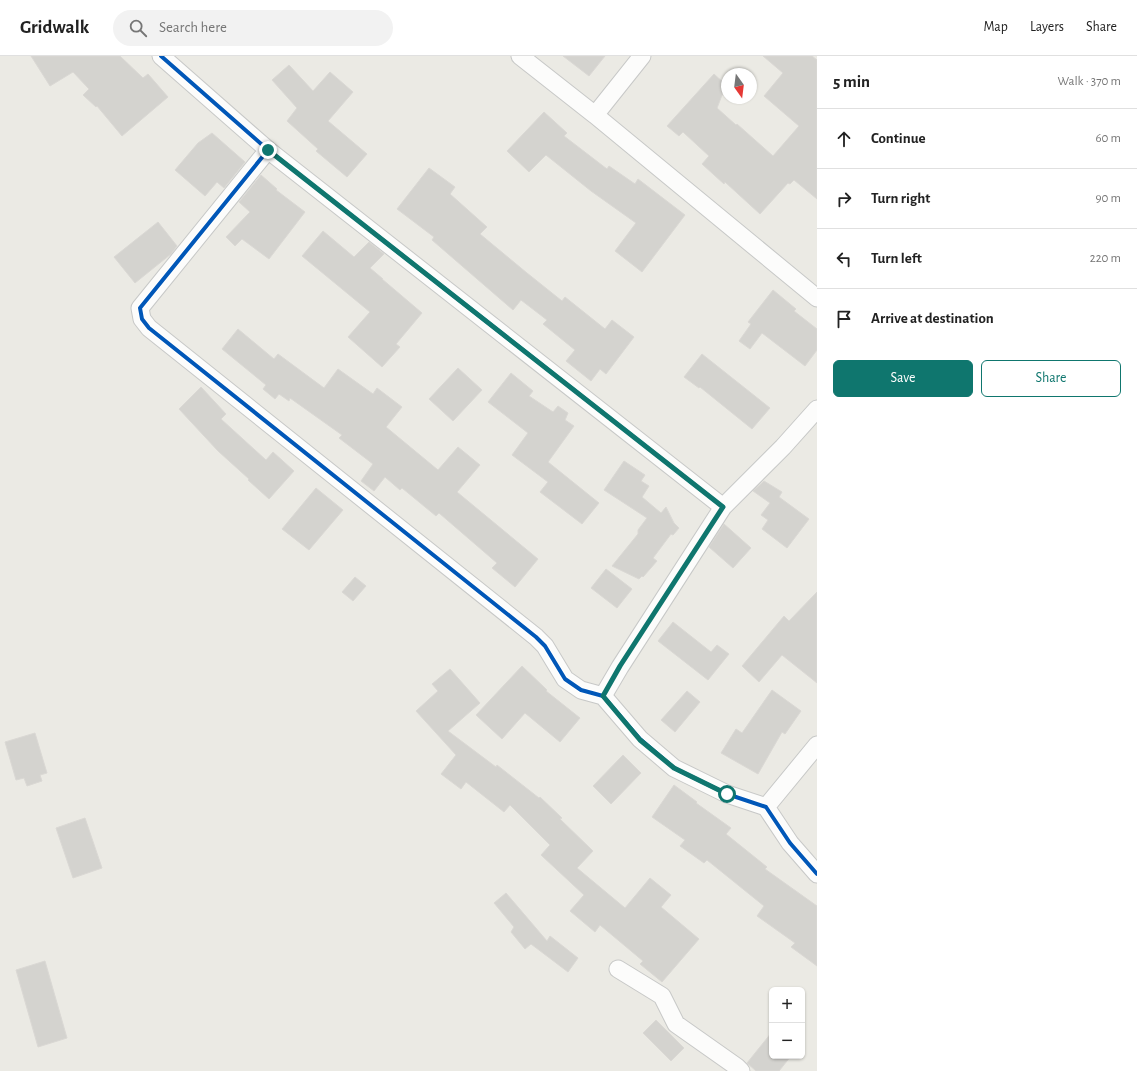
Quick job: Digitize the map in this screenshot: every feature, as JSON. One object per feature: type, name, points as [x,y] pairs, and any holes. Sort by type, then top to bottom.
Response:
[{"type":"street","points":[[161,56],[268,150],[723,507]]},
{"type":"street","points":[[520,56],[595,115],[817,298]]},
{"type":"street","points":[[595,115],[642,56]]},
{"type":"street","points":[[268,150],[140,308],[142,319],[149,328],[536,637],[545,646],[565,679],[581,690],[603,696],[640,740],[674,768],[727,794],[766,807],[790,844],[817,874]]},
{"type":"street","points":[[603,696],[620,666],[723,507],[783,447],[817,409]]},
{"type":"street","points":[[766,807],[817,745]]},
{"type":"street","points":[[618,969],[662,996],[676,1024],[741,1071]]},
{"type":"building","points":[[31,56],[120,56],[143,78],[148,74],[168,97],[122,136],[97,106],[96,107],[83,95],[89,89],[73,72],[50,86]]},
{"type":"building","points":[[563,56],[605,56],[589,76]]},
{"type":"building","points":[[763,56],[812,56],[817,60],[817,199],[794,180],[790,184],[788,183],[760,214],[725,182],[724,184],[702,164],[709,156],[683,132],[679,136],[667,126],[714,74],[721,80],[721,98],[717,108],[773,156],[799,126],[764,96],[783,73]]},
{"type":"building","points":[[289,65],[313,91],[330,72],[353,92],[328,121],[367,154],[347,177],[316,151],[318,149],[287,121],[297,108],[272,80]]},
{"type":"building","points":[[544,112],[567,133],[564,136],[607,169],[609,166],[635,184],[638,179],[685,215],[642,272],[615,251],[636,223],[591,191],[546,155],[529,172],[507,151]]},
{"type":"building","points":[[212,133],[245,162],[224,188],[217,182],[205,196],[175,170],[198,143]]},
{"type":"building","points":[[429,168],[455,187],[450,194],[487,227],[480,234],[527,273],[562,301],[565,297],[605,329],[612,320],[634,337],[606,374],[600,369],[591,381],[566,361],[575,350],[543,324],[547,320],[521,300],[513,310],[432,240],[434,237],[397,209]]},
{"type":"building","points":[[261,175],[277,189],[276,190],[305,212],[269,259],[242,239],[235,246],[226,237],[250,212],[239,202]]},
{"type":"building","points":[[158,222],[177,246],[171,254],[135,283],[114,257]]},
{"type":"building","points":[[323,231],[354,257],[369,242],[384,254],[370,268],[422,313],[396,344],[400,347],[382,367],[348,337],[370,312],[302,256]]},
{"type":"building","points":[[773,290],[796,309],[794,311],[817,329],[817,350],[805,366],[762,333],[750,349],[739,341],[751,324],[748,322]]},
{"type":"building","points":[[238,329],[274,359],[278,354],[324,388],[338,369],[373,394],[377,388],[402,407],[386,427],[438,470],[458,447],[480,465],[457,492],[538,559],[515,587],[492,568],[497,563],[439,513],[436,516],[402,488],[400,490],[385,477],[374,491],[361,481],[373,464],[339,438],[342,435],[290,398],[289,401],[279,394],[275,399],[263,389],[266,385],[222,349]]},
{"type":"building","points":[[702,354],[770,408],[752,429],[700,387],[699,388],[684,377]]},
{"type":"building","points":[[458,368],[482,390],[453,421],[429,399]]},
{"type":"building","points":[[511,373],[533,391],[529,396],[553,412],[558,406],[568,413],[565,420],[574,426],[548,462],[599,503],[582,524],[540,492],[548,482],[512,455],[528,433],[488,402]]},
{"type":"building","points":[[201,387],[226,414],[221,419],[266,460],[273,452],[294,471],[269,499],[218,451],[179,409]]},
{"type":"building","points":[[624,461],[645,475],[641,481],[649,486],[642,497],[661,513],[666,507],[674,523],[679,528],[673,535],[671,534],[653,558],[657,561],[643,577],[642,576],[639,579],[612,566],[638,534],[638,530],[647,518],[604,490]]},
{"type":"building","points":[[764,481],[782,492],[779,497],[809,519],[787,548],[762,529],[768,520],[761,515],[770,503],[753,491]]},
{"type":"building","points":[[316,488],[343,510],[309,550],[282,529]]},
{"type":"building","points":[[724,524],[751,548],[733,568],[709,547]]},
{"type":"building","points":[[606,569],[632,589],[617,608],[591,588]]},
{"type":"building","points":[[355,577],[366,586],[353,601],[342,592]]},
{"type":"building","points":[[817,592],[817,683],[782,655],[759,682],[742,666],[784,616],[789,621]]},
{"type":"building","points":[[673,622],[711,652],[717,645],[729,654],[708,680],[658,641]]},
{"type":"building","points":[[522,666],[547,690],[546,691],[580,718],[560,742],[525,713],[502,739],[476,715]]},
{"type":"building","points":[[450,669],[480,703],[448,731],[496,767],[497,765],[539,798],[540,797],[562,818],[560,819],[593,851],[577,868],[625,908],[650,878],[671,895],[661,907],[699,939],[662,982],[640,964],[643,961],[600,925],[595,932],[570,911],[584,895],[541,855],[550,845],[510,805],[504,812],[466,782],[461,789],[441,774],[456,755],[416,711],[438,691],[432,684]]},
{"type":"building","points":[[772,690],[801,711],[785,734],[782,732],[758,774],[721,753],[736,729],[742,733]]},
{"type":"building","points":[[687,691],[700,702],[675,732],[661,720]]},
{"type":"building","points":[[35,733],[47,773],[40,775],[42,781],[27,786],[24,778],[16,780],[5,742]]},
{"type":"building","points":[[623,755],[641,773],[611,804],[593,786]]},
{"type":"building","points":[[674,785],[731,828],[726,834],[767,867],[765,869],[817,906],[817,966],[791,947],[795,943],[757,916],[764,906],[707,860],[704,863],[680,846],[685,840],[652,817]]},
{"type":"building","points":[[85,818],[102,868],[73,878],[56,828]]},
{"type":"building","points":[[506,893],[547,941],[550,936],[578,958],[568,972],[531,944],[525,949],[511,932],[514,927],[494,903]]},
{"type":"building","points":[[45,961],[67,1038],[38,1047],[16,970]]},
{"type":"building","points":[[656,1020],[684,1048],[671,1061],[643,1033]]},
{"type":"building","points":[[769,1036],[769,1059],[789,1059],[779,1071],[756,1071],[747,1063]]},
{"type":"cycle path","points":[[161,56],[268,150],[723,507]]},
{"type":"cycle path","points":[[268,150],[140,308],[142,319],[149,328],[536,637],[545,646],[565,679],[581,690],[603,696],[640,739],[674,768],[727,794],[766,807],[790,843],[817,874]]},
{"type":"route","points":[[268,150],[723,507],[620,666],[603,696],[640,740],[674,768],[727,794]]}]
